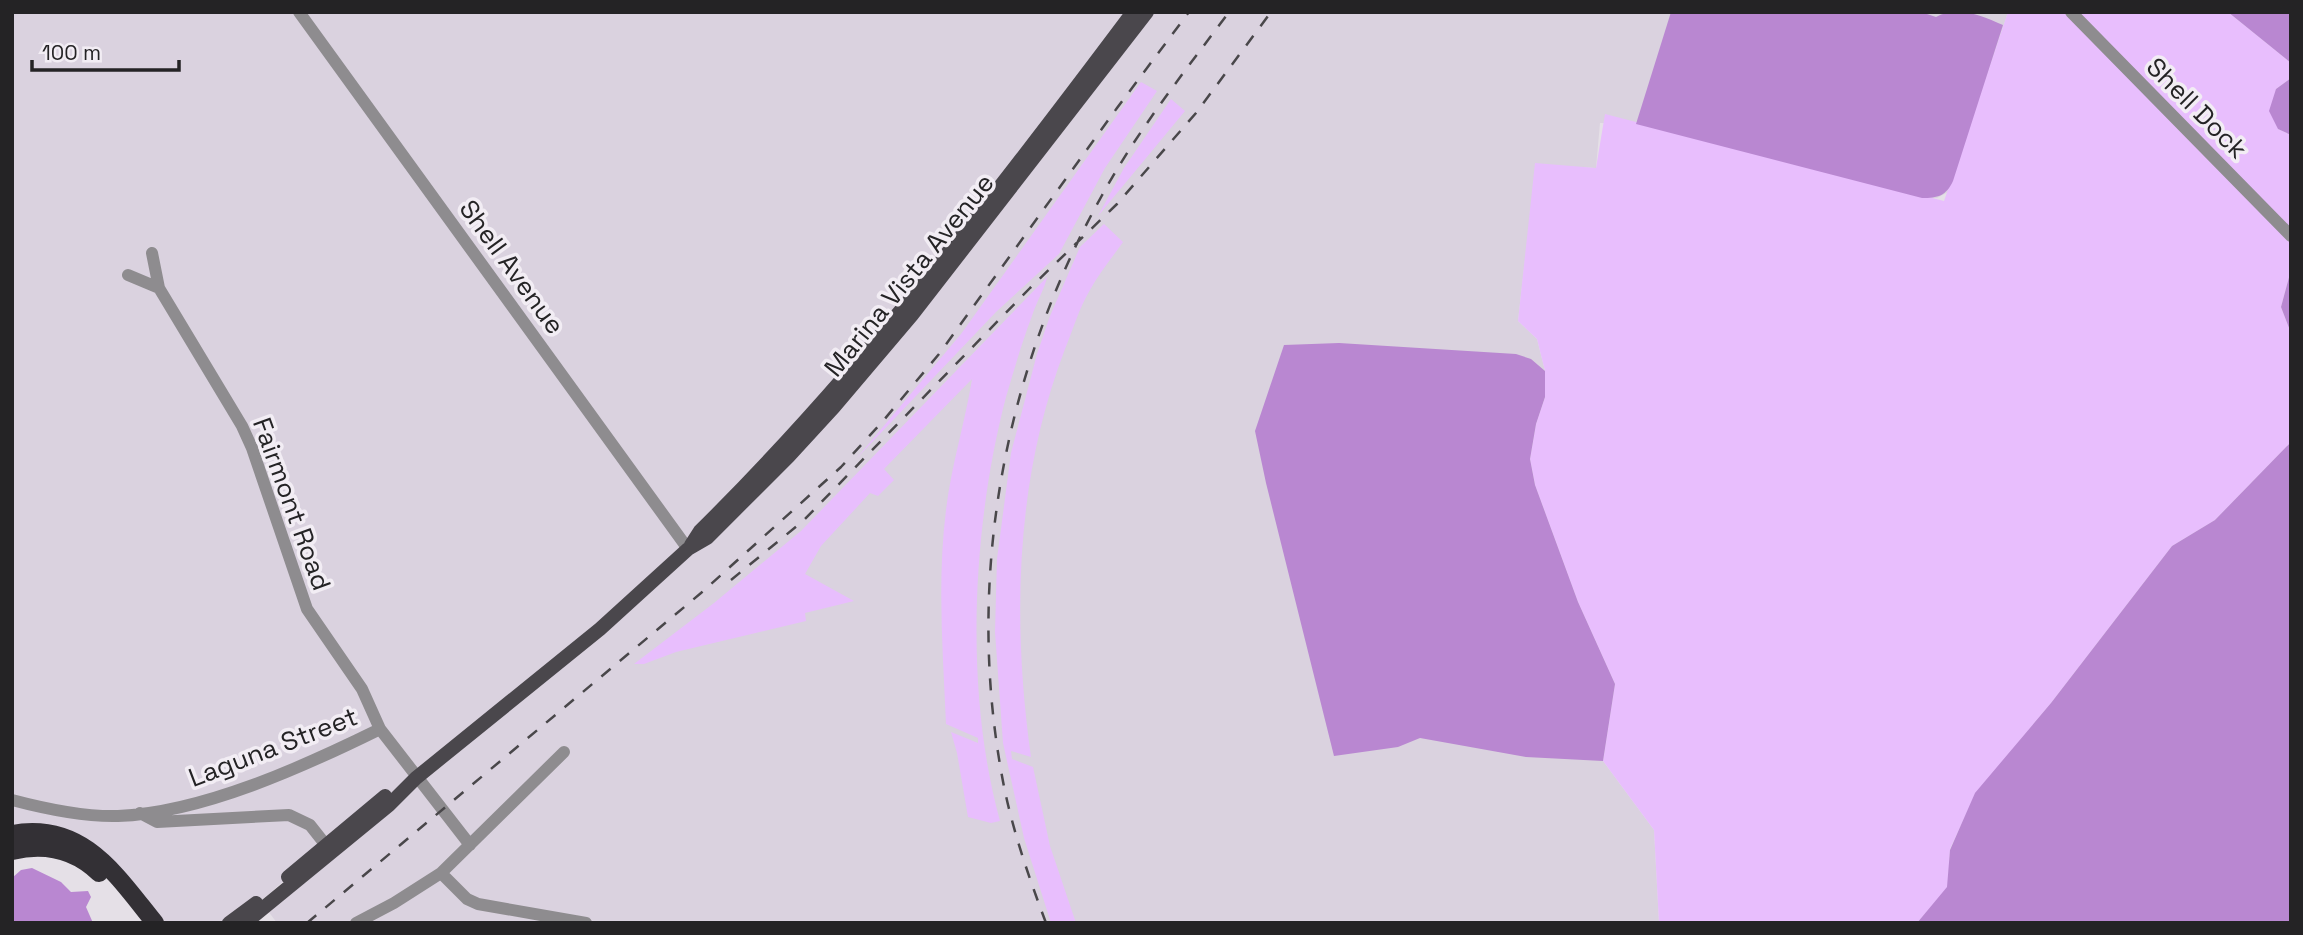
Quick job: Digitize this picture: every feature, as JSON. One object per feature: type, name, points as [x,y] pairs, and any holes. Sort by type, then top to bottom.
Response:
[{"type":"highway","points":[[12,834],[47,833],[63,836],[86,847],[112,871],[155,923]]},
{"type":"highway","points":[[21,850],[59,850],[86,862],[104,878],[142,923]]},
{"type":"main road","name":"Marina Vista Avenue","points":[[688,549],[700,531],[775,456],[876,342],[940,264],[1133,12]]},
{"type":"main road","name":"Marina Vista Avenue","points":[[246,923],[389,805],[416,778],[600,629],[688,549],[707,538],[735,511],[789,456],[869,366],[937,283],[1147,12]]},
{"type":"main road","name":"Marina Vista Avenue","points":[[229,923],[269,894],[325,844],[386,796],[416,778]]},
{"type":"street","name":"Shell Avenue","points":[[299,12],[688,549]]},
{"type":"street","name":"Shell Dock","points":[[2071,12],[2291,236]]},
{"type":"street","name":"Fairmont Road","points":[[152,253],[159,288],[253,448],[307,609],[362,689],[380,729]]},
{"type":"street","points":[[128,275],[159,288]]},
{"type":"street","name":"Laguna Street","points":[[140,813],[191,804],[266,779],[317,760],[380,729],[470,845]]},
{"type":"street","points":[[356,923],[442,873],[564,752]]},
{"type":"street","points":[[12,800],[70,812],[117,816],[140,813]]},
{"type":"street","name":"Laguna Street","points":[[140,813],[157,822],[289,815],[310,825],[325,844]]},
{"type":"street","points":[[442,873],[467,899],[478,904],[586,923]]},
{"type":"shaded area","points":[[12,12],[1133,12],[905,308],[775,456],[700,531],[690,548],[702,541],[735,511],[789,456],[869,366],[946,273],[1147,12],[2008,12],[1953,181],[1948,192],[1937,198],[1922,198],[1636,124],[1600,123],[1596,168],[1536,165],[1518,321],[1537,339],[1545,371],[1545,397],[1536,424],[1530,459],[1535,485],[1578,602],[1615,684],[1603,761],[1654,830],[1659,923],[277,923],[265,907],[389,805],[413,780],[386,796],[325,844],[269,894],[229,923],[155,923],[112,871],[86,847],[55,834],[12,834]]},
{"type":"shaded area","points":[[1671,12],[1921,12],[1936,17],[1961,12],[1978,15],[2003,25],[1953,181],[1941,195],[1922,198],[1636,124]]},
{"type":"shaded area","points":[[2008,12],[2228,12],[2291,63],[2291,78],[2276,89],[2278,129],[2291,135],[2291,270],[2281,307],[2291,333],[2291,442],[2215,520],[2172,546],[2051,703],[1976,793],[1950,849],[1948,887],[1917,923],[1659,923],[1654,830],[1603,761],[1615,684],[1578,602],[1535,485],[1530,459],[1536,424],[1545,397],[1545,371],[1537,339],[1518,321],[1535,163],[1596,168],[1605,114],[1944,201]]},
{"type":"shaded area","points":[[2228,12],[2291,12],[2291,63]]},
{"type":"shaded area","points":[[2291,78],[2291,135],[2278,129],[2269,111],[2276,89]]},
{"type":"shaded area","points":[[1141,82],[1157,91],[1105,168],[1059,254],[996,312],[856,459],[961,334]]},
{"type":"shaded area","points":[[1171,99],[1185,111],[1098,216],[1124,168]]},
{"type":"shaded area","points":[[1104,224],[1123,242],[1097,278],[1083,304],[1048,398],[1027,499],[1022,551],[1021,654],[1031,757],[1011,751],[1012,759],[1033,767],[1050,846],[1076,923],[1051,923],[1024,838],[1003,743],[995,632],[997,559],[1011,453],[1037,354],[1050,316],[1080,247]]},
{"type":"shaded area","points":[[2291,270],[2291,333],[2281,307]]},
{"type":"shaded area","points":[[1047,277],[1006,397],[986,500],[980,554],[977,664],[981,718],[1000,821],[991,823],[968,817],[951,732],[978,743],[978,738],[946,724],[942,617],[943,537],[951,477],[972,379],[884,469],[894,480],[878,496],[870,493],[821,546],[805,574],[854,601],[805,613],[806,621],[676,652],[644,664],[634,664],[714,603],[801,531]]},
{"type":"shaded area","points":[[1339,343],[1516,354],[1531,359],[1545,371],[1545,397],[1536,424],[1530,459],[1535,485],[1578,602],[1615,684],[1603,761],[1526,757],[1420,738],[1398,747],[1334,756],[1255,431],[1284,345]]},
{"type":"shaded area","points":[[2291,442],[2291,923],[1917,923],[1947,887],[1950,850],[1975,793],[2051,703],[2172,546],[2215,520]]},
{"type":"shaded area","points":[[32,868],[61,882],[71,892],[88,891],[91,897],[86,907],[93,923],[12,923],[12,878],[21,870]]},
{"type":"railway","points":[[307,923],[701,593],[841,467],[939,354],[1189,12]]},
{"type":"railway","points":[[1046,923],[1010,813],[992,701],[988,625],[992,549],[1002,474],[1019,400],[1042,328],[1070,258],[1105,190],[1133,144],[1229,12]]},
{"type":"railway","points":[[731,580],[803,521],[1030,288],[1117,204],[1196,113],[1271,12]]}]
